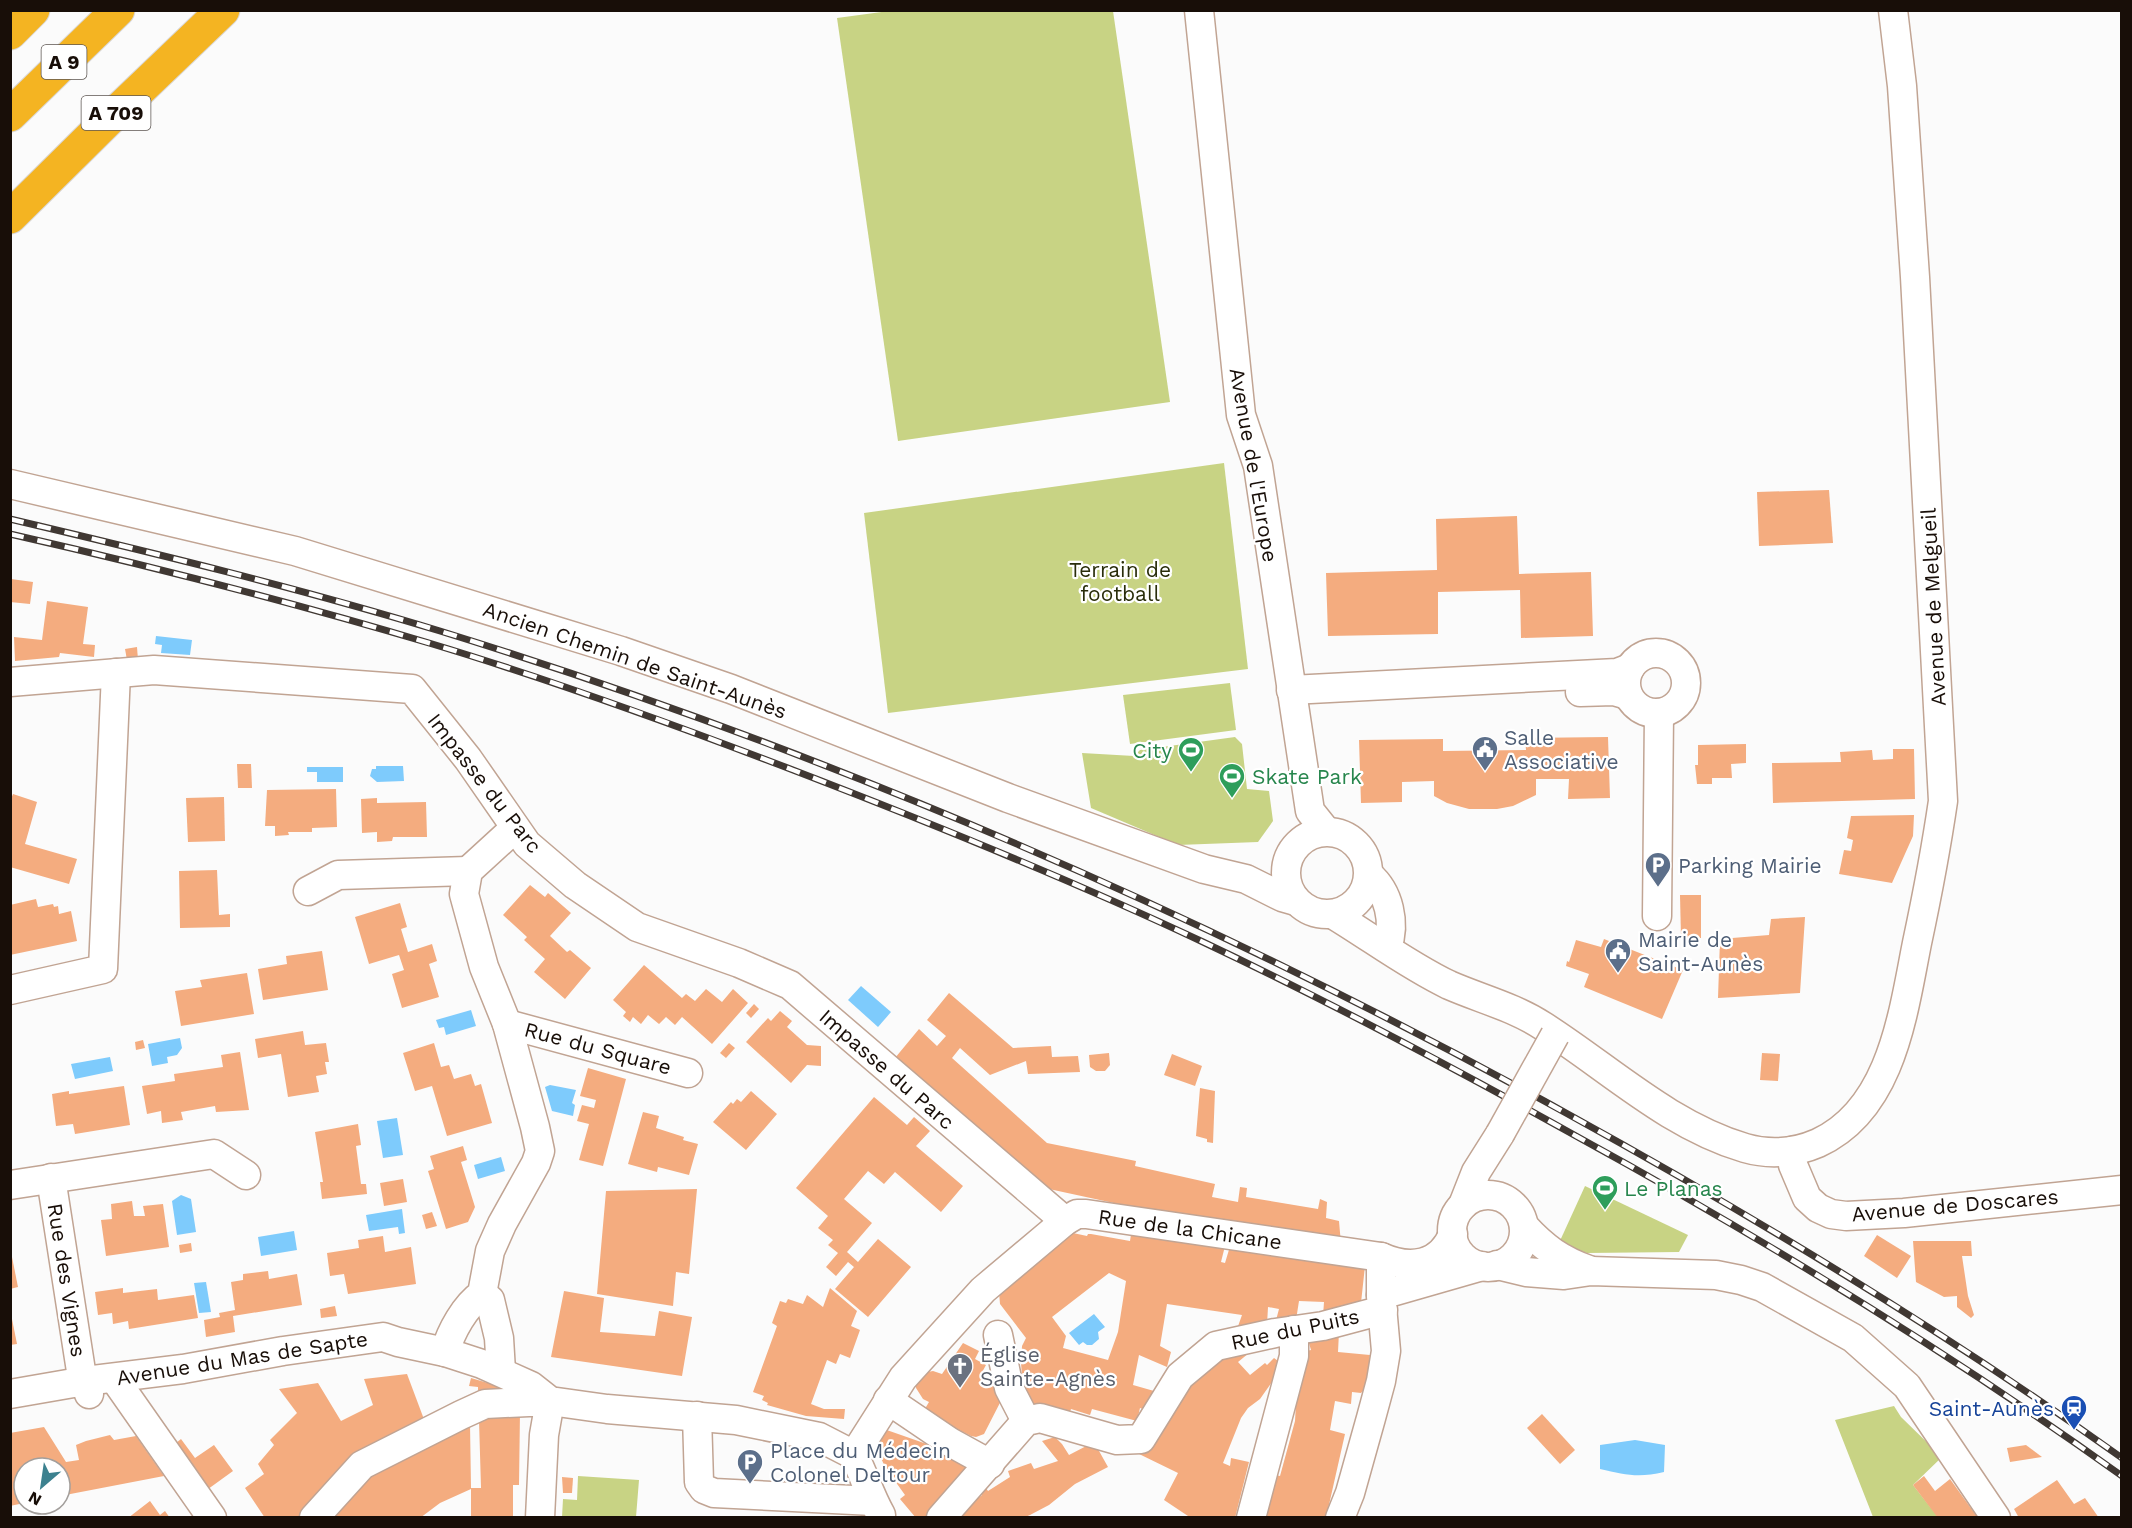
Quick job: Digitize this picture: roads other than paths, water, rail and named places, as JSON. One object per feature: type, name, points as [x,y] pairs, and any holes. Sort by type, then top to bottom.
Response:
[{"type":"highway","name":"A 9","points":[[10,33],[33,10]]},
{"type":"highway","name":"A 9","points":[[10,114],[118,10]]},
{"type":"highway","name":"A 709","points":[[10,217],[223,10]]},
{"type":"street","name":"Avenue de l'Europe","points":[[1199,10],[1241,415],[1258,466],[1292,697],[1318,821]]},
{"type":"street","name":"Avenue de Melgueil","points":[[1555,1035],[1683,1123],[1747,1149],[1764,1152],[1806,1148],[1828,1138],[1844,1127],[1871,1094],[1892,1053],[1905,1005],[1933,868],[1943,801],[1915,277],[1902,86],[1893,10]]},
{"type":"street","name":"Ancien Chemin de Saint-Aunès","points":[[10,484],[295,551],[621,651],[731,689],[1008,798],[1204,869],[1246,879],[1282,897],[1296,900]]},
{"type":"street","points":[[1292,697],[1614,691],[1629,682],[1636,661],[1653,653],[1663,654],[1673,659],[1685,675],[1686,686],[1678,704],[1659,713],[1641,710],[1629,682]]},
{"type":"street","name":"Impasse du Parc","points":[[10,682],[154,670],[412,689],[468,759],[527,844],[575,885],[637,927],[739,963],[790,985],[1065,1221]]},
{"type":"street","points":[[10,990],[104,969],[116,673]]},
{"type":"street","points":[[1657,916],[1659,713]]},
{"type":"street","points":[[1246,879],[1269,873],[1290,857],[1318,821],[1351,839],[1361,849],[1367,860],[1369,875],[1366,888],[1359,901],[1348,910],[1334,915],[1313,912],[1296,900],[1289,889],[1286,876],[1290,857]]},
{"type":"street","points":[[308,891],[339,875],[468,871],[515,828]]},
{"type":"street","name":"Rue du Square","points":[[468,871],[464,894],[484,967],[507,1024],[540,1151],[490,1251],[482,1293]]},
{"type":"street","points":[[1369,875],[1379,883],[1388,903],[1391,922],[1380,944]]},
{"type":"street","points":[[1359,901],[1380,944]]},
{"type":"street","points":[[1334,915],[1449,984],[1516,1011],[1555,1035],[1498,1138],[1490,1147],[1476,1172],[1463,1205],[1455,1218],[1454,1242],[1462,1256],[1475,1264],[1526,1272],[1564,1275],[1591,1271],[1716,1275],[1762,1287],[1827,1322],[1868,1350],[1907,1386],[1996,1518]]},
{"type":"street","name":"Rue du Square","points":[[507,1024],[688,1072]]},
{"type":"street","points":[[1490,1266],[1513,1257],[1524,1235],[1524,1226],[1519,1212],[1509,1201],[1500,1185],[1497,1170],[1498,1138]]},
{"type":"street","name":"Avenue de Doscares","points":[[1792,1151],[1793,1165],[1807,1198],[1818,1208],[1831,1214],[1846,1216],[1904,1213],[2121,1190]]},
{"type":"street","name":"Rue des Vignes","points":[[10,1185],[214,1154],[246,1176]]},
{"type":"street","name":"Rue des Vignes","points":[[51,1178],[81,1371],[87,1388]]},
{"type":"street","points":[[1463,1205],[1485,1195],[1502,1197],[1509,1201]]},
{"type":"street","name":"Rue de la Chicane","points":[[854,1455],[903,1378],[983,1290],[1065,1221],[1077,1214],[1381,1257],[1396,1264],[1411,1266],[1441,1254],[1448,1246],[1453,1234]]},
{"type":"street","points":[[1524,1226],[1547,1249],[1566,1262],[1591,1271]]},
{"type":"street","points":[[1341,1518],[1381,1381],[1386,1351],[1381,1257]]},
{"type":"street","name":"Rue du Puits","points":[[1026,1421],[1040,1418],[1117,1440],[1141,1439],[1180,1376],[1216,1346],[1323,1326],[1490,1266]]},
{"type":"street","points":[[445,1352],[450,1336],[472,1300],[482,1293],[490,1300],[499,1338],[501,1371]]},
{"type":"street","points":[[1251,1518],[1294,1356],[1294,1330]]},
{"type":"street","points":[[940,1518],[1026,1421],[1009,1388],[998,1335]]},
{"type":"street","name":"Avenue du Mas de Sapte","points":[[10,1406],[118,1383],[386,1351],[398,1342],[445,1352],[501,1371],[531,1386],[550,1401],[607,1409],[736,1420],[819,1437],[854,1455]]},
{"type":"street","points":[[118,1383],[212,1518]]},
{"type":"street","name":"Avenue du Mas de Sapte","points":[[10,1394],[87,1388]]},
{"type":"street","points":[[888,1400],[950,1442],[990,1464]]},
{"type":"street","points":[[314,1518],[362,1465],[461,1414],[484,1404],[550,1401],[544,1435],[540,1518]]},
{"type":"street","points":[[697,1416],[699,1482],[704,1489],[714,1493],[878,1509],[854,1455]]},
{"type":"water","points":[[156,636],[192,640],[190,655],[161,653],[162,645],[155,644]]},
{"type":"water","points":[[376,766],[403,766],[404,781],[377,782],[370,776],[372,769],[376,769]]},
{"type":"water","points":[[307,767],[343,767],[343,782],[317,782],[317,772],[307,772]]},
{"type":"water","points":[[861,986],[891,1012],[878,1027],[848,1000]]},
{"type":"water","points":[[471,1010],[476,1026],[446,1035],[444,1027],[439,1028],[436,1020]]},
{"type":"water","points":[[180,1038],[182,1048],[177,1055],[167,1057],[168,1063],[152,1066],[148,1044]]},
{"type":"water","points":[[110,1057],[113,1071],[75,1079],[71,1064]]},
{"type":"water","points":[[550,1085],[576,1090],[572,1103],[575,1105],[573,1116],[552,1111],[545,1087]]},
{"type":"water","points":[[397,1118],[403,1155],[383,1158],[377,1121]]},
{"type":"water","points":[[501,1157],[505,1171],[478,1179],[474,1165]]},
{"type":"water","points":[[181,1195],[191,1199],[196,1232],[177,1235],[172,1201]]},
{"type":"water","points":[[402,1209],[405,1233],[399,1234],[398,1227],[369,1231],[366,1215]]},
{"type":"water","points":[[294,1231],[297,1250],[261,1256],[258,1237]]},
{"type":"water","points":[[206,1282],[211,1312],[199,1313],[194,1283]]},
{"type":"water","points":[[1094,1314],[1105,1327],[1098,1332],[1099,1339],[1092,1345],[1083,1342],[1079,1345],[1069,1333]]},
{"type":"water","points":[[1635,1440],[1665,1445],[1664,1472],[1632,1475],[1600,1469],[1600,1445]]},
{"type":"railway","points":[[10,519],[172,558],[387,615],[586,678],[874,785],[1155,906],[1431,1041],[1566,1113],[1708,1193],[1849,1277],[1987,1365],[2122,1458]]},
{"type":"railway","points":[[10,534],[273,599],[429,643],[567,687],[793,770],[948,831],[1102,896],[1203,942],[1345,1012],[1484,1085],[1646,1175],[1854,1298],[1989,1385],[2122,1476]]},
{"type":"place","name":"Salle Associative","points":[[1485,772]]},
{"type":"place","name":"City","points":[[1191,773]]},
{"type":"place","name":"Skate Park","points":[[1232,799]]},
{"type":"place","name":"Parking Mairie","points":[[1658,888]]},
{"type":"place","name":"Mairie de Saint-Aunès","points":[[1618,974]]},
{"type":"place","name":"Le Planas","points":[[1605,1211]]},
{"type":"place","name":"Église Sainte-Agnès","points":[[960,1389]]},
{"type":"place","name":"Saint-Aunès","points":[[2074,1431]]},
{"type":"place","name":"Place du Médecin Colonel Deltour","points":[[750,1485]]},
{"type":"park label","name":"Terrain de football","points":[[1120,581]]}]
